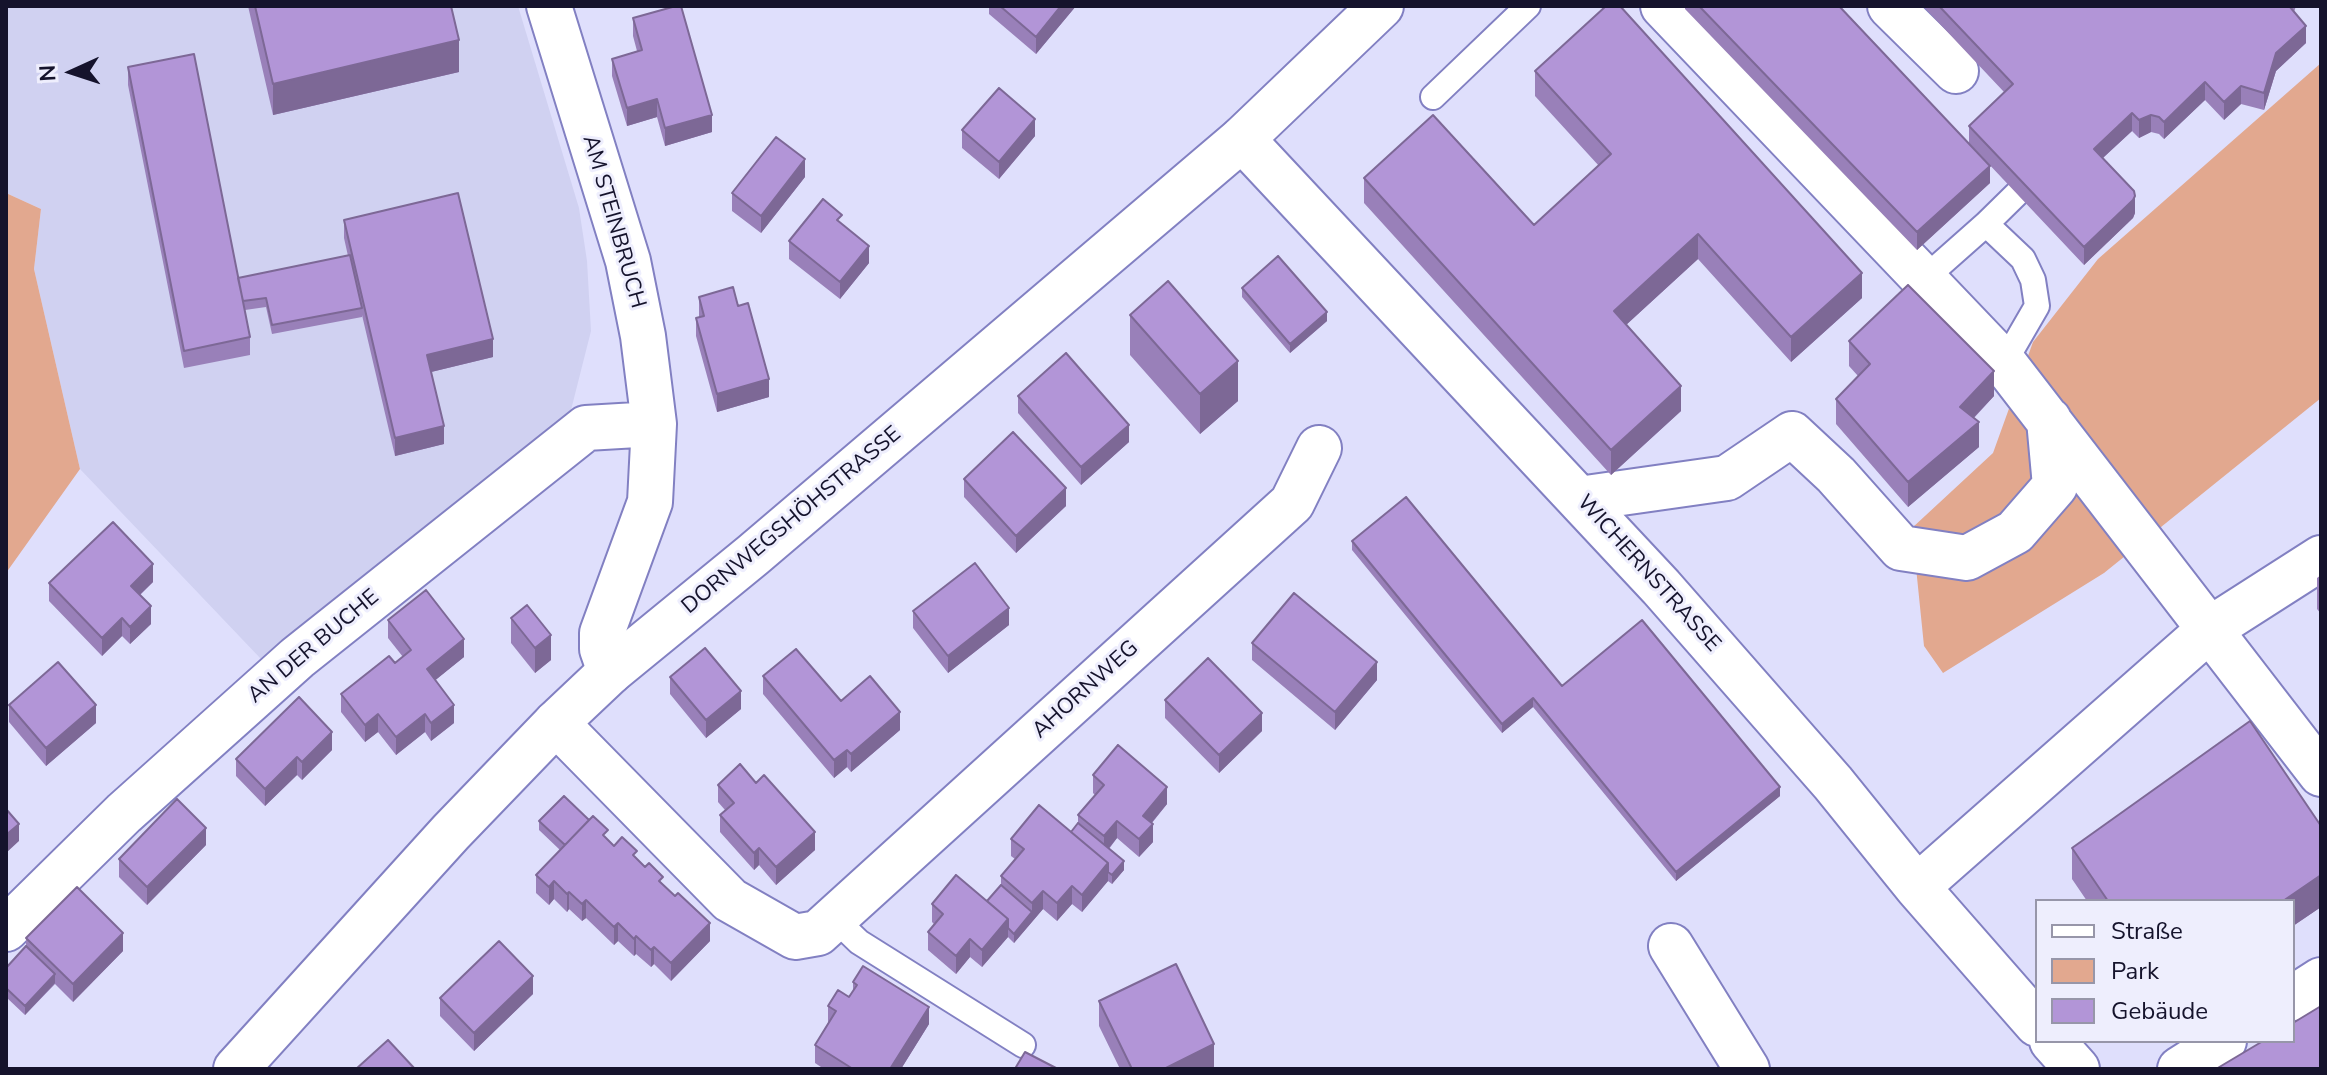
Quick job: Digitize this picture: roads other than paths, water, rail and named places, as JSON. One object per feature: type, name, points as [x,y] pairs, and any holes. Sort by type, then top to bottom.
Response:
[{"type":"street","name":"AM STEINBRUCH","points":[[549,6],[628,261],[643,336],[654,424],[650,502],[602,633],[602,649],[610,672]]},
{"type":"street","name":"DORNWEGSHÖHSTRASSE","points":[[236,1069],[451,832],[610,672],[753,555],[1242,139],[1381,6]]},
{"type":"street","points":[[1663,6],[2004,363],[2321,774]]},
{"type":"street","points":[[1890,6],[1956,71]]},
{"type":"street","name":"WICHERNSTRASSE","points":[[1242,139],[1661,587],[1833,783],[1917,887],[2035,1022]]},
{"type":"street","points":[[1579,499],[1727,478],[1792,434],[1836,475],[1901,548],[1967,558],[2015,532],[2055,486],[2049,420]]},
{"type":"street","name":"AN DER BUCHE","points":[[6,929],[124,813],[297,658],[586,428],[654,424]]},
{"type":"street","name":"AHORNWEG","points":[[556,723],[730,900],[795,937],[818,933],[1292,503],[1319,448]]},
{"type":"street","points":[[1917,887],[2210,629],[2321,558]]},
{"type":"street","points":[[1671,946],[1747,1069]]},
{"type":"street","points":[[2295,997],[2321,980]]},
{"type":"street","points":[[2054,1043],[2077,1069]]},
{"type":"street","points":[[2180,1069],[2221,1043]]},
{"type":"lane","points":[[1433,97],[1528,6]]},
{"type":"lane","points":[[1925,278],[2053,158]]},
{"type":"lane","points":[[1986,224],[2023,259],[2033,280],[2037,306],[2004,363]]},
{"type":"lane","points":[[834,918],[859,942],[1023,1045]]}]
